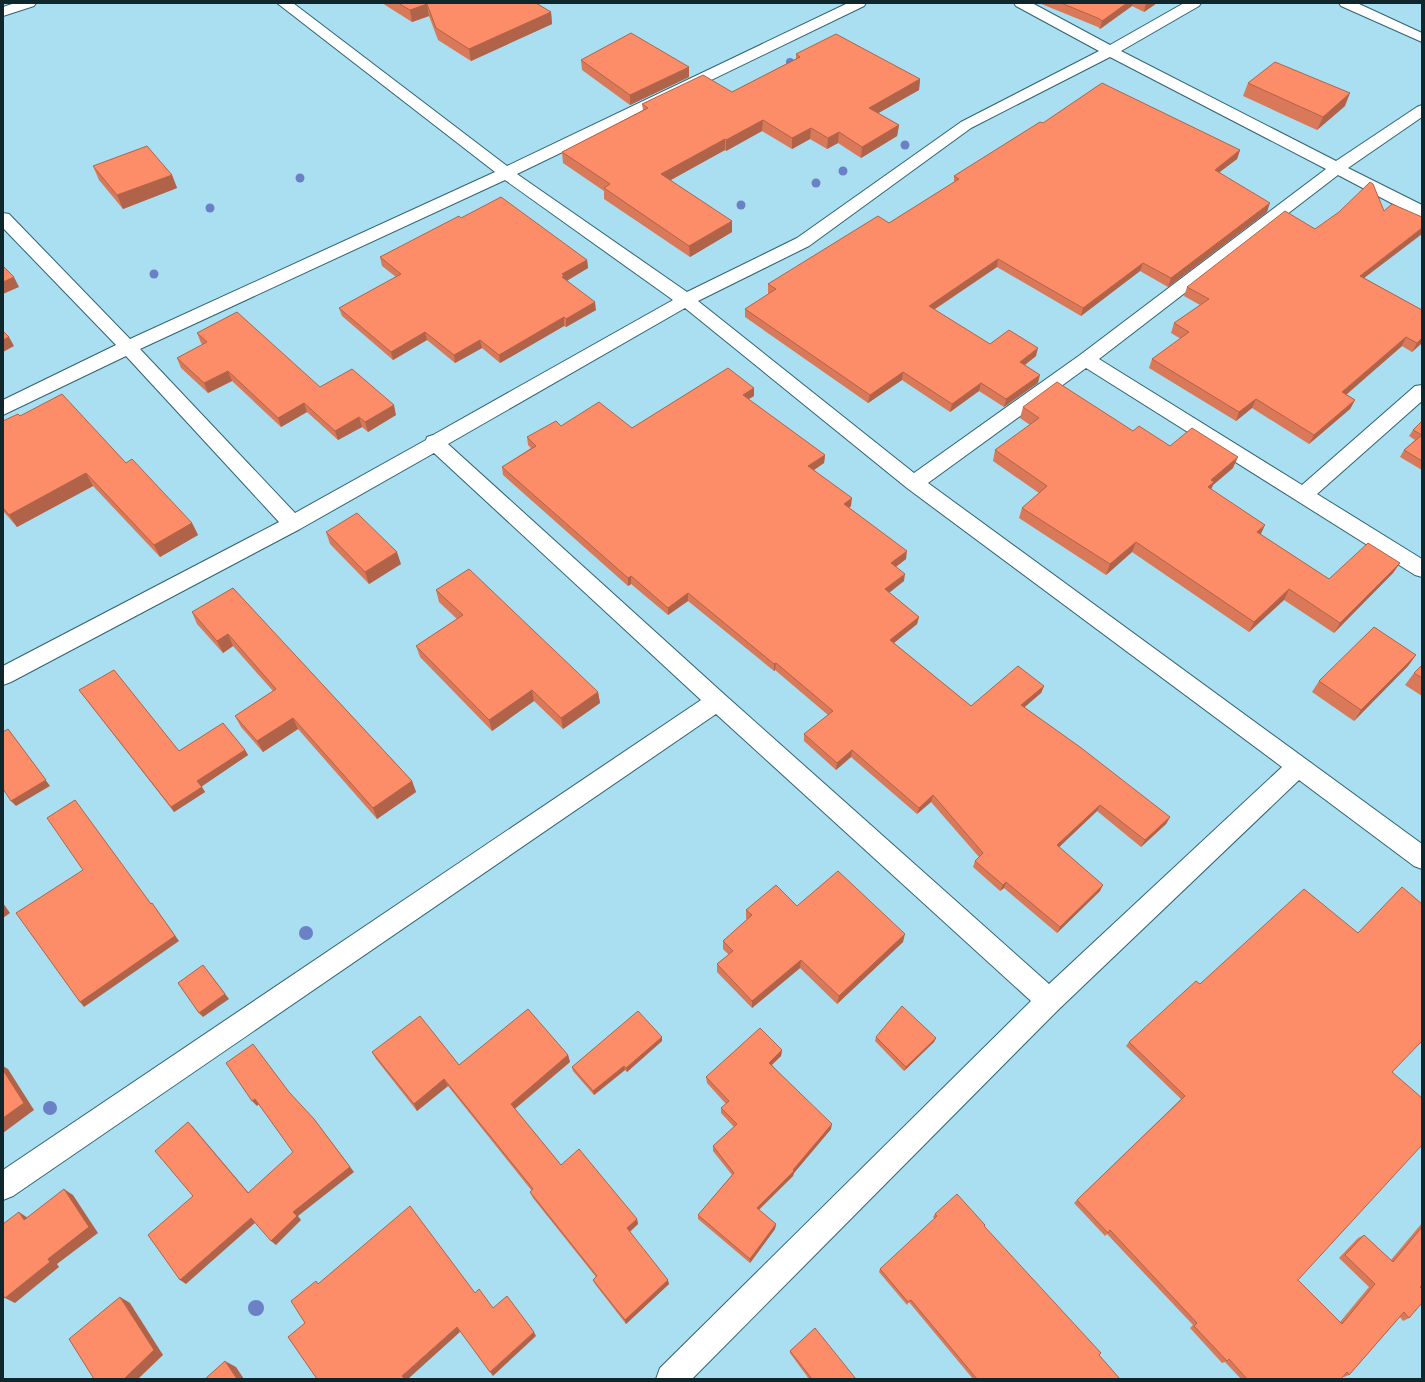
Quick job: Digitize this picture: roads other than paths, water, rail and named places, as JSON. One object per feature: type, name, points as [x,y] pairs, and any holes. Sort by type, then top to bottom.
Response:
[{"type":"street","points":[[3,12],[29,3]]},
{"type":"street","points":[[284,3],[506,173],[686,300],[914,483],[1422,858]]},
{"type":"street","points":[[3,408],[128,347],[506,173],[859,3]]},
{"type":"street","points":[[1021,3],[1336,169],[1422,212]]},
{"type":"street","points":[[3,676],[293,524],[434,442],[686,300],[803,242],[966,125],[1110,51],[1194,3]]},
{"type":"street","points":[[1346,3],[1422,38]]},
{"type":"street","points":[[914,483],[1086,359],[1336,169],[1422,110]]},
{"type":"street","points":[[3,218],[128,347],[293,524]]},
{"type":"street","points":[[1086,359],[1422,569]]},
{"type":"street","points":[[1304,494],[1422,391]]},
{"type":"street","points":[[434,442],[717,701],[1049,1001]]},
{"type":"street","points":[[3,1186],[717,701]]},
{"type":"street","points":[[671,1379],[1049,1001],[1299,766]]}]
